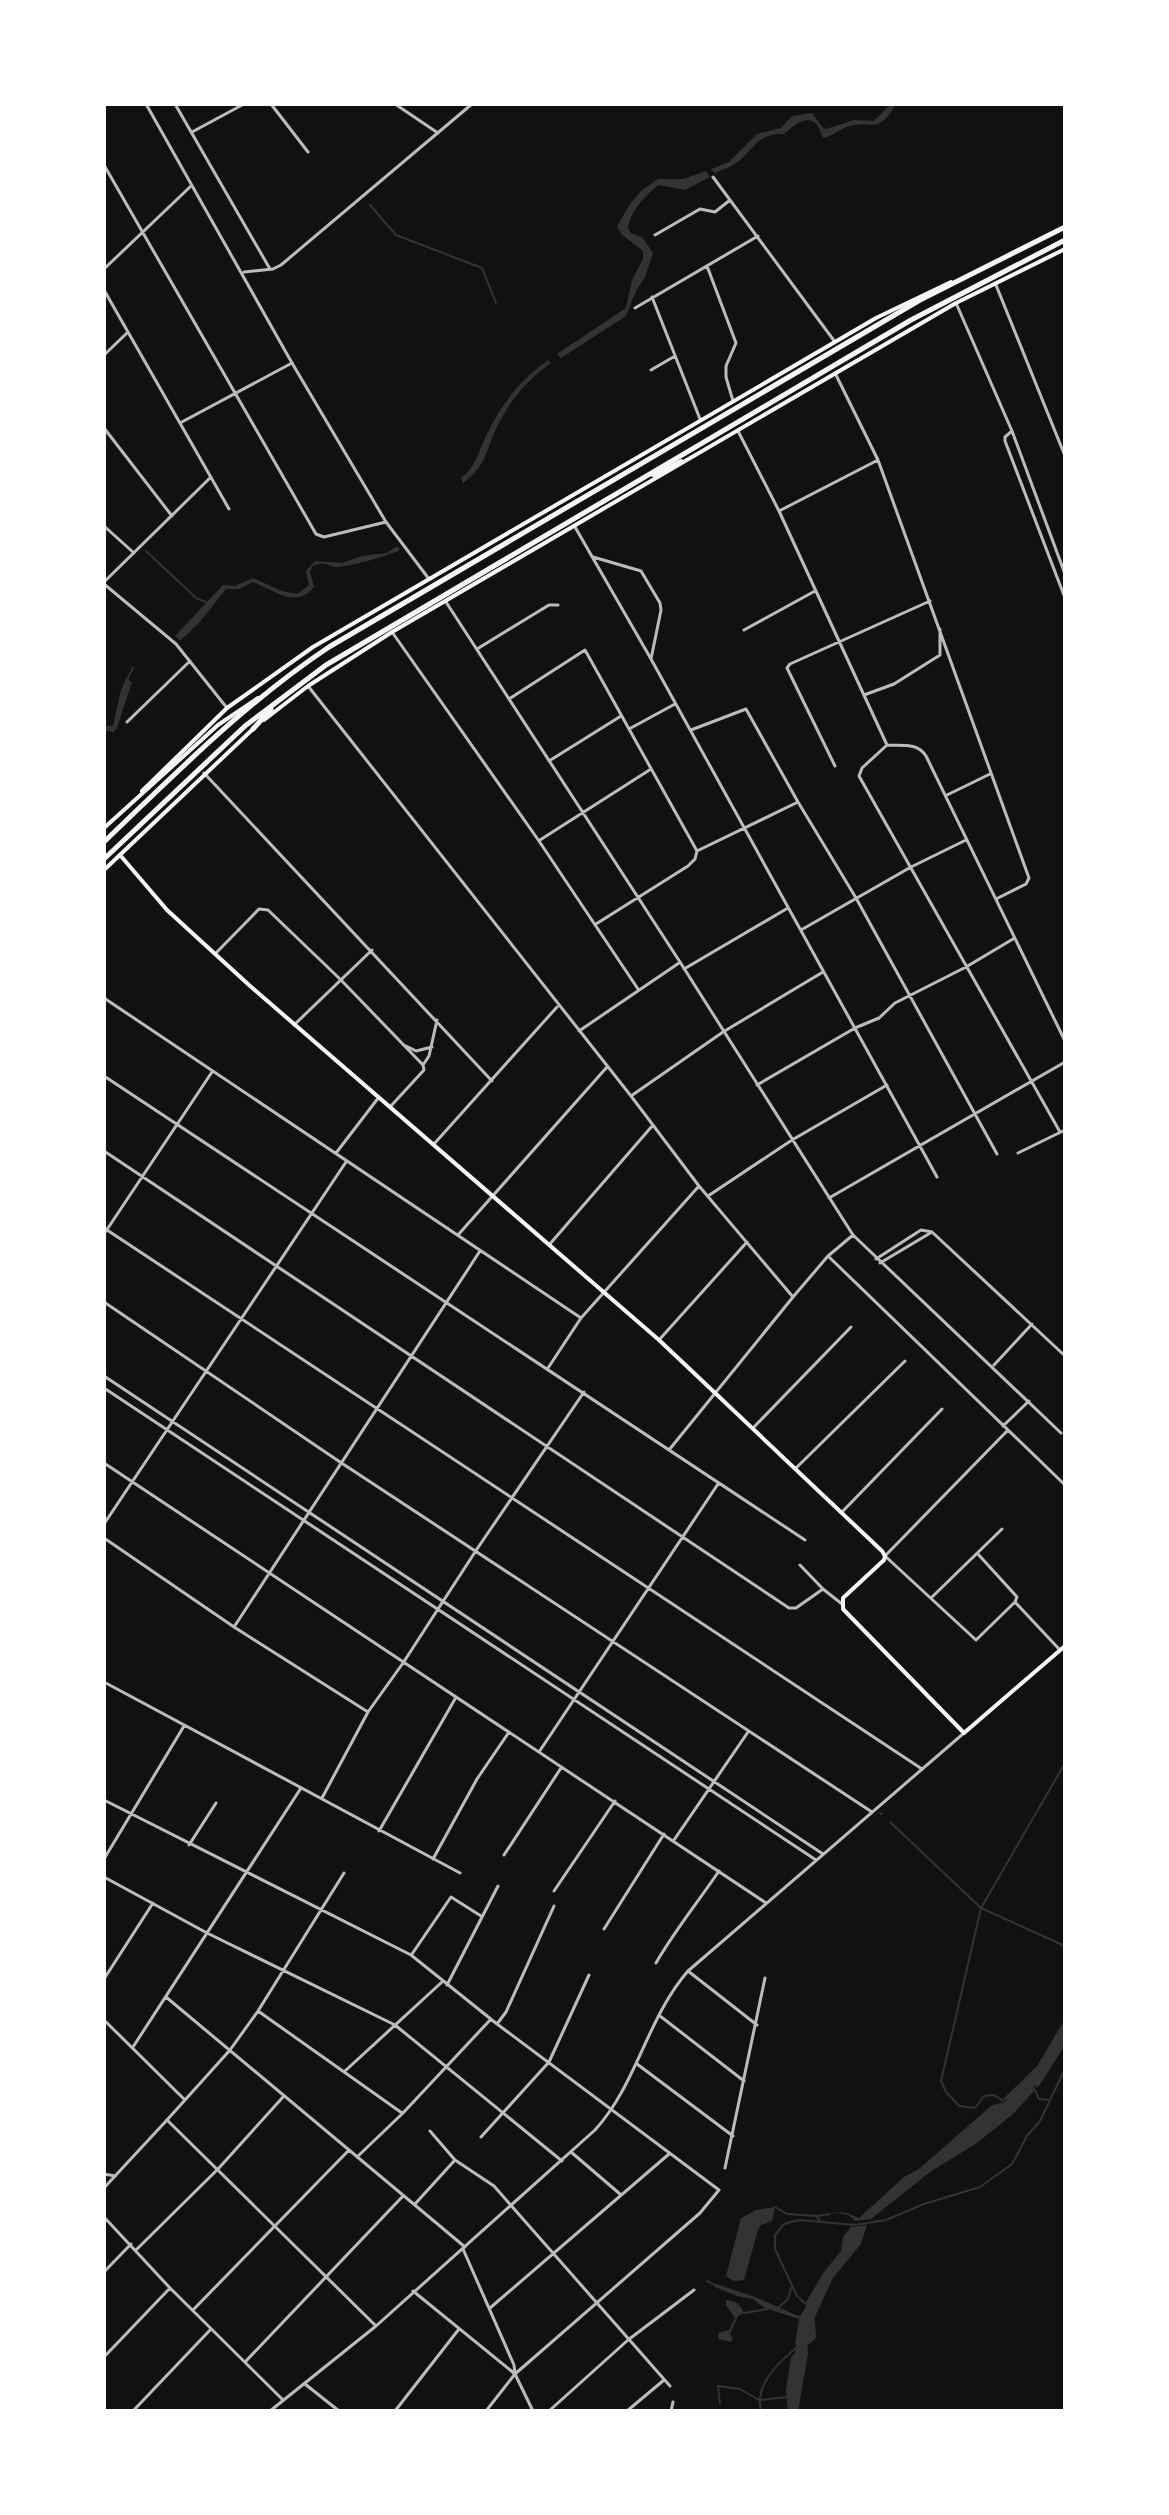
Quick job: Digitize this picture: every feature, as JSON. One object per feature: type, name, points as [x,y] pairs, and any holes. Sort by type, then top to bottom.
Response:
[{"type":"highway","points":[[104,842],[206,743],[260,697],[290,673],[360,628],[957,280],[1065,227]]},
{"type":"highway","points":[[104,859],[214,754],[282,696],[371,636],[950,297],[1065,240]]},
{"type":"highway","points":[[253,729],[282,696]]},
{"type":"main road","points":[[104,870],[204,773],[308,686],[392,632],[956,303],[1065,249]]},
{"type":"main road","points":[[105,828],[227,708],[313,647],[835,342],[916,297],[957,280]]},
{"type":"main road","points":[[636,482],[698,453]]},
{"type":"main road","points":[[371,636],[412,621]]},
{"type":"main road","points":[[105,828],[218,725],[260,697]]},
{"type":"main road","points":[[120,855],[167,910],[294,1025],[659,1340],[754,1427],[885,1556],[843,1598],[843,1609],[964,1733],[1065,1646]]},
{"type":"street","points":[[146,104],[386,522],[429,579]]},
{"type":"street","points":[[175,104],[270,269]]},
{"type":"street","points":[[192,132],[244,104]]},
{"type":"street","points":[[271,104],[308,152]]},
{"type":"street","points":[[395,104],[438,133]]},
{"type":"street","points":[[243,273],[281,265],[472,104]]},
{"type":"street","points":[[104,165],[319,538],[386,522]]},
{"type":"street","points":[[713,177],[835,342]]},
{"type":"street","points":[[104,269],[192,184]]},
{"type":"street","points":[[655,235],[700,209],[715,212],[730,200]]},
{"type":"street","points":[[635,308],[758,236]]},
{"type":"street","points":[[707,266],[736,343],[726,366],[733,401]]},
{"type":"street","points":[[995,283],[1065,456]]},
{"type":"street","points":[[104,290],[229,509]]},
{"type":"street","points":[[652,297],[700,419]]},
{"type":"street","points":[[956,303],[1012,431],[1065,574]]},
{"type":"street","points":[[104,355],[128,332]]},
{"type":"street","points":[[651,370],[675,356]]},
{"type":"street","points":[[180,423],[292,363]]},
{"type":"street","points":[[835,373],[878,460],[1029,878],[1026,884],[996,899]]},
{"type":"street","points":[[104,428],[172,516]]},
{"type":"street","points":[[738,431],[779,511],[887,745]]},
{"type":"street","points":[[1012,431],[1005,441],[1065,598]]},
{"type":"street","points":[[779,511],[878,460]]},
{"type":"street","points":[[211,477],[104,583],[169,638],[227,708]]},
{"type":"street","points":[[104,526],[134,553]]},
{"type":"street","points":[[574,527],[691,730],[937,1177]]},
{"type":"street","points":[[591,556],[637,569],[649,583],[662,607],[651,659]]},
{"type":"street","points":[[744,630],[815,591]]},
{"type":"street","points":[[835,766],[787,668],[838,641],[930,601]]},
{"type":"street","points":[[446,602],[853,1235],[1061,1433]]},
{"type":"street","points":[[477,649],[549,605],[558,605]]},
{"type":"street","points":[[940,628],[940,655]]},
{"type":"street","points":[[392,632],[539,841],[638,989]]},
{"type":"street","points":[[509,699],[585,650],[697,851],[695,859],[688,866],[596,924]]},
{"type":"street","points":[[864,695],[894,684],[940,655],[951,658]]},
{"type":"street","points":[[127,722],[190,661]]},
{"type":"street","points":[[308,686],[699,1186],[793,1297]]},
{"type":"street","points":[[629,729],[676,704]]},
{"type":"street","points":[[691,730],[746,709],[856,898],[997,1154]]},
{"type":"street","points":[[549,761],[621,716]]},
{"type":"street","points":[[1060,1132],[859,776],[862,768],[887,745],[922,749],[1065,1041]]},
{"type":"street","points":[[539,841],[651,769]]},
{"type":"street","points":[[204,773],[492,1081]]},
{"type":"street","points":[[947,795],[991,773]]},
{"type":"street","points":[[697,851],[798,802]]},
{"type":"street","points":[[801,930],[967,839]]},
{"type":"street","points":[[684,969],[788,908]]},
{"type":"street","points":[[216,953],[259,909],[268,910],[423,1065]]},
{"type":"street","points":[[757,1085],[855,1028],[879,1018],[895,1003],[966,967],[1014,938]]},
{"type":"street","points":[[294,1025],[372,950]]},
{"type":"street","points":[[579,1031],[680,962]]},
{"type":"street","points":[[631,1096],[723,1032],[823,972]]},
{"type":"street","points":[[104,998],[581,1318]]},
{"type":"street","points":[[434,1144],[558,1005]]},
{"type":"street","points":[[390,1107],[424,1070],[437,1020]]},
{"type":"street","points":[[403,1045],[416,1051],[432,1047]]},
{"type":"street","points":[[829,1198],[1065,1062]]},
{"type":"street","points":[[458,1235],[607,1067]]},
{"type":"street","points":[[212,1072],[105,1231],[922,1769]]},
{"type":"street","points":[[104,1076],[805,1540]]},
{"type":"street","points":[[708,1196],[792,1140],[887,1085]]},
{"type":"street","points":[[336,1153],[379,1097]]},
{"type":"street","points":[[549,1245],[653,1125]]},
{"type":"street","points":[[1018,1153],[1065,1130]]},
{"type":"street","points":[[104,1151],[789,1608],[796,1608],[823,1589]]},
{"type":"street","points":[[104,1524],[347,1161]]},
{"type":"street","points":[[548,1368],[581,1318],[699,1186]]},
{"type":"street","points":[[878,1261],[917,1232],[926,1229],[932,1232],[1064,1355]]},
{"type":"street","points":[[878,1261],[932,1232]]},
{"type":"street","points":[[669,1450],[828,1256],[853,1235]]},
{"type":"street","points":[[659,1340],[747,1242]]},
{"type":"street","points":[[234,1627],[480,1251]]},
{"type":"street","points":[[828,1256],[1065,1485]]},
{"type":"street","points":[[104,1302],[340,1462],[477,1549],[872,1812]]},
{"type":"street","points":[[993,1366],[1032,1324]]},
{"type":"street","points":[[754,1427],[851,1327]]},
{"type":"street","points":[[796,1468],[905,1361]]},
{"type":"street","points":[[104,1376],[823,1854]]},
{"type":"street","points":[[104,1388],[816,1860]]},
{"type":"street","points":[[322,1798],[368,1712],[584,1392]]},
{"type":"street","points":[[1003,1426],[1029,1401]]},
{"type":"street","points":[[842,1512],[942,1409]]},
{"type":"street","points":[[977,1553],[1017,1597],[976,1640],[885,1556],[1008,1430]]},
{"type":"street","points":[[104,1463],[766,1903]]},
{"type":"street","points":[[539,1752],[718,1484]]},
{"type":"street","points":[[931,1598],[1002,1529]]},
{"type":"street","points":[[104,1538],[234,1627],[368,1712]]},
{"type":"street","points":[[800,1565],[842,1604]]},
{"type":"street","points":[[1015,1602],[1059,1650]]},
{"type":"street","points":[[104,1682],[460,1873]]},
{"type":"street","points":[[379,1831],[456,1697]]},
{"type":"street","points":[[104,1859],[184,1726]]},
{"type":"street","points":[[433,1859],[477,1779],[509,1731]]},
{"type":"street","points":[[674,1840],[748,1732]]},
{"type":"street","points":[[270,2411],[376,2326],[562,2161],[614,2109],[675,1985],[688,1971],[964,1733]]},
{"type":"street","points":[[504,1855],[562,1767]]},
{"type":"street","points":[[133,2047],[301,1787]]},
{"type":"street","points":[[104,1800],[411,1955],[447,1986],[719,2190],[700,2213],[515,2374],[486,2411]]},
{"type":"street","points":[[554,1891],[615,1801]]},
{"type":"street","points":[[189,1845],[216,1803]]},
{"type":"street","points":[[604,1929],[665,1834]]},
{"type":"street","points":[[656,1963],[676,1928],[688,1917],[719,1871]]},
{"type":"street","points":[[104,2188],[230,2050],[258,2011],[344,1873]]},
{"type":"street","points":[[104,1877],[207,1933],[395,2025],[562,2161]]},
{"type":"street","points":[[447,1986],[498,1886]]},
{"type":"street","points":[[411,1955],[451,1897],[481,1916]]},
{"type":"street","points":[[104,1979],[153,1903]]},
{"type":"street","points":[[497,2024],[506,2012],[554,1906]]},
{"type":"street","points":[[688,1971],[757,2025]]},
{"type":"street","points":[[481,2137],[549,2062],[589,1975]]},
{"type":"street","points":[[725,2168],[765,1978]]},
{"type":"street","points":[[344,2071],[442,1982]]},
{"type":"street","points":[[166,1997],[464,2248],[533,2411]]},
{"type":"street","points":[[258,2011],[403,2113]]},
{"type":"street","points":[[660,2016],[744,2081]]},
{"type":"street","points":[[356,2157],[403,2113],[491,2019]]},
{"type":"street","points":[[104,2020],[184,2099]]},
{"type":"street","points":[[636,2064],[733,2136]]},
{"type":"street","points":[[136,2250],[218,2169],[285,2096]]},
{"type":"street","points":[[167,2120],[376,2326]]},
{"type":"street","points":[[430,2131],[455,2160],[494,2186],[670,2386]]},
{"type":"street","points":[[193,2310],[349,2150]]},
{"type":"street","points":[[571,2152],[621,2195]]},
{"type":"street","points":[[490,2308],[669,2153]]},
{"type":"street","points":[[415,2204],[455,2160]]},
{"type":"street","points":[[104,2174],[115,2176]]},
{"type":"street","points":[[245,2361],[328,2278],[403,2196]]},
{"type":"street","points":[[104,2217],[170,2288],[284,2401]]},
{"type":"street","points":[[104,2272],[131,2244]]},
{"type":"street","points":[[104,2357],[170,2288]]},
{"type":"street","points":[[549,2411],[628,2340],[694,2290]]},
{"type":"street","points":[[413,2291],[515,2374]]},
{"type":"street","points":[[133,2411],[211,2329]]},
{"type":"street","points":[[395,2411],[459,2329]]},
{"type":"street","points":[[627,2411],[664,2380]]},
{"type":"street","points":[[305,2384],[339,2411]]},
{"type":"street","points":[[671,2411],[673,2402]]},
{"type":"shaded area","points":[[891,104],[896,104],[879,123],[847,127],[823,138],[817,124],[810,120],[802,122],[784,134],[774,134],[760,140],[731,166],[715,174],[711,169],[729,162],[757,134],[781,128],[792,116],[812,113],[826,129],[854,120],[874,121]]},
{"type":"shaded area","points":[[706,171],[710,177],[685,190],[659,185],[639,204],[628,229],[642,237],[653,253],[626,316],[561,358],[557,354],[626,308],[632,280],[643,259],[643,251],[621,234],[617,226],[630,204],[642,190],[658,179],[683,179]]},
{"type":"shaded area","points":[[548,360],[551,363],[527,383],[508,407],[482,463],[463,483],[461,478],[474,463],[506,402],[520,384]]},
{"type":"shaded area","points":[[397,546],[400,550],[360,563],[338,567],[314,565],[310,572],[314,587],[299,597],[284,596],[252,582],[240,589],[226,589],[180,641],[175,636],[223,585],[235,586],[253,578],[297,594],[309,585],[306,571],[315,561],[342,563],[362,556],[387,553]]},
{"type":"shaded area","points":[[126,678],[132,682],[117,728],[114,732],[106,731],[104,726],[113,726]]},
{"type":"shaded area","points":[[1065,2019],[1065,2045],[1041,2083],[1037,2088],[1032,2080],[1025,2080],[1015,2097],[1003,2099],[1037,2066]]},
{"type":"shaded area","points":[[1030,2083],[1034,2091],[1013,2114],[977,2143],[930,2172],[871,2219],[855,2221],[849,2215],[830,2212],[847,2213],[859,2218],[991,2106],[1015,2101],[1025,2084]]},
{"type":"shaded area","points":[[775,2207],[772,2221],[761,2225],[758,2230],[744,2280],[734,2281],[726,2276],[741,2218],[756,2210]]},
{"type":"shaded area","points":[[867,2225],[861,2244],[833,2278],[813,2321],[806,2302],[841,2251],[843,2237],[851,2227]]},
{"type":"shaded area","points":[[716,2284],[796,2315],[800,2316],[804,2310],[807,2332],[795,2344],[799,2319],[715,2287]]},
{"type":"shaded area","points":[[726,2300],[737,2304],[744,2313],[738,2316],[730,2334],[733,2338],[731,2342],[718,2339],[718,2333],[729,2330],[735,2318]]},
{"type":"shaded area","points":[[807,2341],[808,2354],[798,2411],[788,2411],[786,2390],[791,2357]]},
{"type":"waterway","points":[[370,205],[396,235],[482,268],[496,303]]},
{"type":"waterway","points":[[146,551],[196,598],[208,603]]},
{"type":"waterway","points":[[127,680],[133,668]]},
{"type":"waterway","points":[[1065,1763],[981,1908],[1065,1946]]},
{"type":"waterway","points":[[890,1822],[981,1908],[941,2081],[946,2092],[959,2106],[975,2108],[984,2096],[994,2095],[1005,2102],[1018,2097],[1024,2082],[1031,2082],[1039,2099],[1050,2100]]},
{"type":"waterway","points":[[809,2311],[797,2296],[775,2249],[775,2235],[784,2224],[799,2220],[855,2225],[886,2220],[924,2204],[980,2187],[1012,2164],[1027,2136],[1040,2121],[1065,2069]]},
{"type":"waterway","points":[[1004,2111],[1039,2073]]},
{"type":"waterway","points":[[775,2207],[787,2214],[816,2216],[821,2222]]},
{"type":"waterway","points":[[817,2216],[830,2214]]},
{"type":"waterway","points":[[707,2281],[717,2286]]},
{"type":"waterway","points":[[778,2308],[788,2299],[791,2288]]},
{"type":"waterway","points":[[800,2357],[801,2344],[811,2336],[809,2311],[815,2300]]},
{"type":"waterway","points":[[744,2313],[768,2309]]},
{"type":"waterway","points":[[761,2411],[761,2391],[765,2382],[801,2344]]},
{"type":"waterway","points":[[720,2404],[718,2386],[740,2389],[759,2400],[788,2397]]}]
